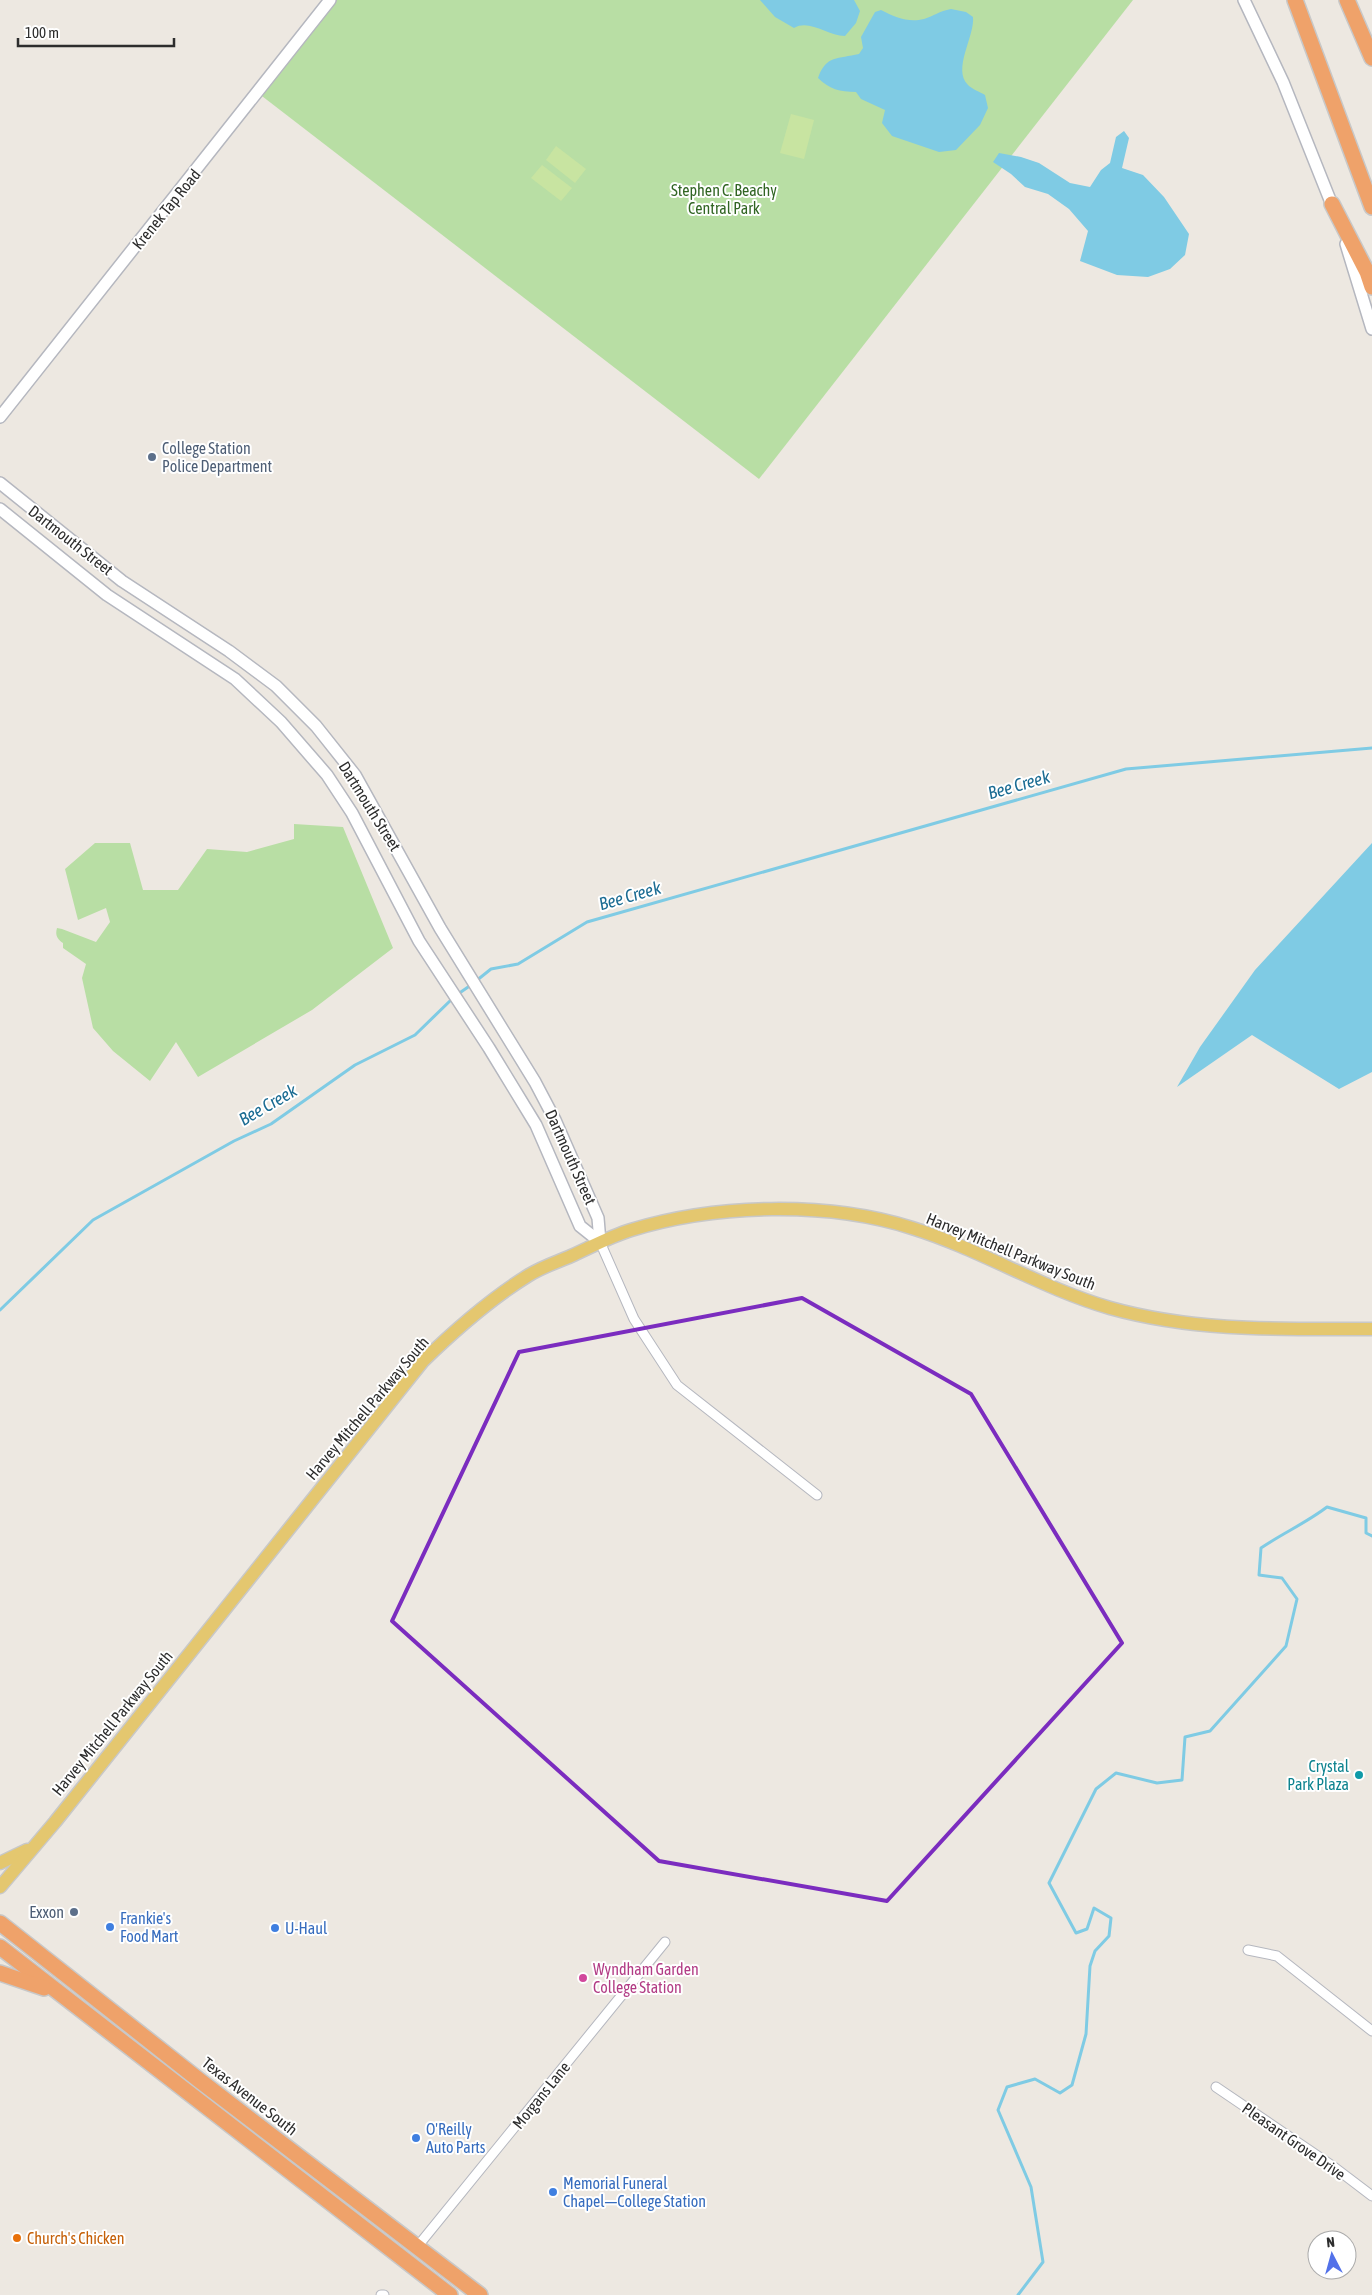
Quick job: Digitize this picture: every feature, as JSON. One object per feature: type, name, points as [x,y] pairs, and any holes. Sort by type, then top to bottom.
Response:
[{"type":"highway","points":[[1295,0],[1372,207]]},
{"type":"highway","points":[[1347,0],[1372,58]]},
{"type":"highway","points":[[1332,204],[1367,272],[1372,287]]},
{"type":"highway","name":"Texas Avenue South","points":[[0,1923],[207,2086],[480,2295]]},
{"type":"highway","points":[[0,1948],[450,2295]]},
{"type":"highway","points":[[0,1974],[26,1981],[62,1996]]},
{"type":"main road","name":"Harvey Mitchell Parkway South","points":[[0,1887],[423,1361],[451,1333],[491,1300],[531,1274],[629,1230],[699,1214],[747,1210],[826,1212],[911,1227],[973,1250],[999,1264],[1084,1300],[1112,1308],[1210,1327],[1372,1329]]},
{"type":"main road","points":[[0,1863],[32,1848]]},
{"type":"street","name":"Krenek Tap Road","points":[[0,417],[330,0]]},
{"type":"street","points":[[1244,0],[1283,82],[1332,204],[1372,329]]},
{"type":"street","name":"Dartmouth Street","points":[[0,483],[122,581],[229,651],[276,686],[316,726],[355,776],[440,928],[535,1082],[555,1120],[598,1218],[600,1242],[634,1319],[678,1385],[817,1495]]},
{"type":"street","name":"Dartmouth Street","points":[[0,509],[107,595],[235,679],[281,722],[327,775],[352,813],[419,941],[489,1048],[536,1125],[580,1226],[600,1242]]},
{"type":"street","name":"Morgans Lane","points":[[417,2247],[665,1942]]},
{"type":"street","points":[[1248,1950],[1277,1956],[1372,2031]]},
{"type":"street","name":"Pleasant Grove Drive","points":[[1216,2087],[1334,2167],[1372,2196]]},
{"type":"highlighted area","points":[[802,1298],[971,1394],[1122,1643],[887,1901],[659,1861],[392,1621],[519,1352]]},
{"type":"green space","name":"Stephen C. Beachy Central Park","points":[[334,0],[1133,0],[759,479],[258,93]]},
{"type":"green space","points":[[791,114],[814,120],[804,159],[780,153]]},
{"type":"green space","points":[[556,146],[586,169],[575,183],[546,160]]},
{"type":"green space","points":[[542,165],[572,188],[561,201],[531,178]]},
{"type":"green space","points":[[294,824],[343,827],[393,948],[312,1010],[198,1077],[176,1042],[150,1081],[113,1051],[93,1028],[82,978],[86,964],[63,948],[63,943],[57,937],[56,930],[57,928],[62,929],[96,942],[110,922],[106,908],[78,920],[65,869],[95,843],[130,843],[143,890],[178,890],[207,849],[247,852],[294,839]]},
{"type":"water","points":[[760,0],[854,0],[860,11],[856,23],[845,36],[806,25],[794,28],[775,17]]},
{"type":"water","points":[[951,9],[966,12],[973,17],[973,25],[962,70],[968,85],[985,95],[988,108],[980,125],[956,150],[939,152],[892,136],[882,123],[885,110],[861,99],[856,92],[835,89],[826,85],[818,78],[825,65],[834,59],[859,54],[863,48],[861,37],[875,12],[881,10],[902,19],[918,20]]},
{"type":"water","points":[[1124,131],[1129,138],[1122,168],[1143,175],[1164,197],[1189,234],[1185,255],[1170,269],[1148,277],[1117,275],[1080,261],[1088,231],[1069,209],[1048,194],[1025,187],[1011,174],[993,162],[999,153],[1021,157],[1039,163],[1070,183],[1090,187],[1101,170],[1110,163],[1116,137]]},
{"type":"water","points":[[1372,843],[1372,1072],[1339,1089],[1252,1035],[1177,1087],[1200,1047],[1255,970]]},
{"type":"waterway","name":"Bee Creek","points":[[476,981],[491,969],[518,964],[587,922],[1126,769],[1372,748]]},
{"type":"waterway","name":"Bee Creek","points":[[458,994],[471,985]]},
{"type":"waterway","name":"Bee Creek","points":[[0,1310],[93,1220],[234,1141],[271,1124],[355,1065],[415,1035],[453,998]]},
{"type":"waterway","points":[[1018,2295],[1043,2262],[1031,2187],[998,2110],[1007,2087],[1035,2079],[1060,2093],[1072,2085],[1086,2034],[1090,1966],[1095,1951],[1109,1936],[1111,1918],[1094,1908],[1087,1929],[1076,1933],[1049,1883],[1096,1789],[1116,1773],[1157,1783],[1182,1780],[1185,1737],[1210,1731],[1286,1646],[1297,1599],[1282,1578],[1259,1575],[1261,1548],[1327,1507],[1366,1518],[1366,1533],[1372,1536]]},
{"type":"place","name":"College Station Police Department","points":[[152,457]]},
{"type":"place","name":"Crystal Park Plaza","points":[[1359,1775]]},
{"type":"place","name":"Exxon","points":[[74,1912]]},
{"type":"place","name":"Frankie's Food Mart","points":[[110,1927]]},
{"type":"place","name":"U-Haul","points":[[275,1928]]},
{"type":"place","name":"Wyndham Garden College Station","points":[[583,1978]]},
{"type":"place","name":"O'Reilly Auto Parts","points":[[416,2138]]},
{"type":"place","name":"Memorial Funeral Chapel—College Station","points":[[553,2192]]},
{"type":"place","name":"Church's Chicken","points":[[17,2238]]}]
